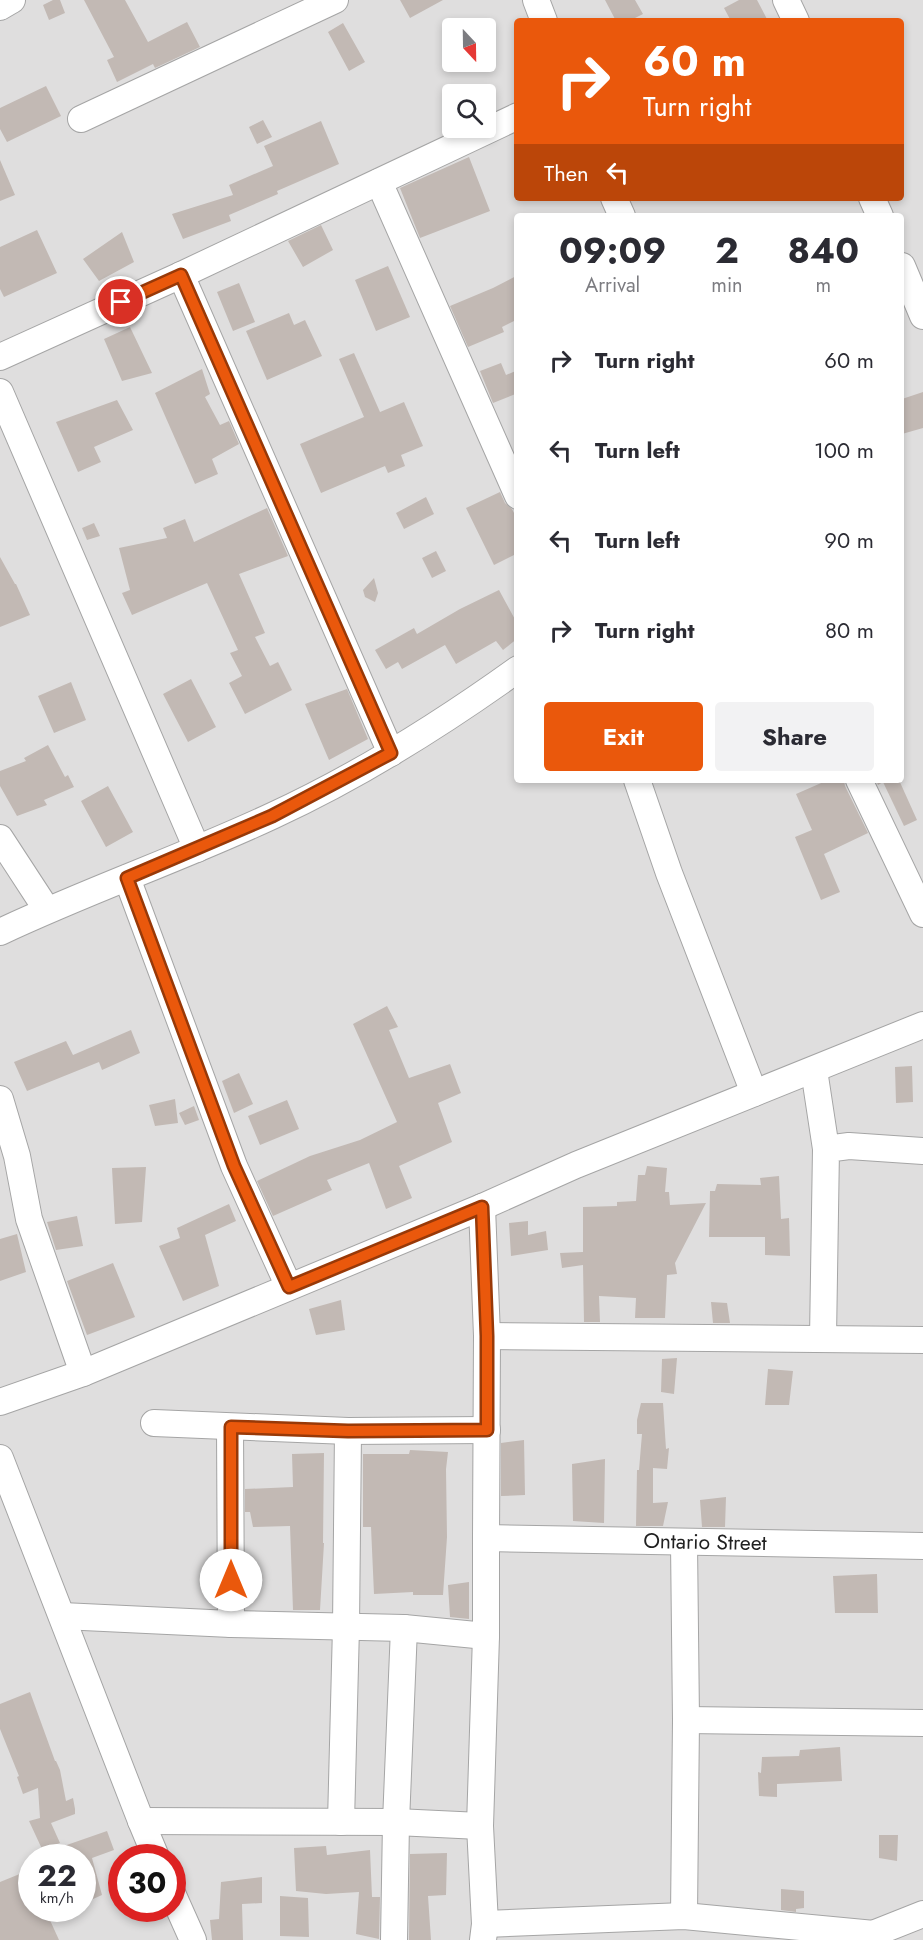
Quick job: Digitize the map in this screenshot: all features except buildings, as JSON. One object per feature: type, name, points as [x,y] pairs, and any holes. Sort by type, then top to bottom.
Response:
[{"type":"street","points":[[0,7],[12,0]]},
{"type":"street","points":[[81,119],[335,0]]},
{"type":"street","points":[[536,0],[543,18]]},
{"type":"street","points":[[786,0],[795,18]]},
{"type":"street","points":[[0,357],[181,275],[514,118]]},
{"type":"street","points":[[379,182],[514,486]]},
{"type":"street","points":[[904,271],[923,316]]},
{"type":"street","points":[[181,275],[391,753]]},
{"type":"street","points":[[0,392],[197,849]]},
{"type":"street","points":[[0,932],[281,812],[391,753],[459,711],[514,672]]},
{"type":"street","points":[[638,783],[669,873],[754,1093]]},
{"type":"street","points":[[860,783],[923,914]]},
{"type":"street","points":[[0,838],[47,910]]},
{"type":"street","points":[[127,878],[234,1166],[289,1287]]},
{"type":"street","points":[[0,1402],[83,1373],[482,1207],[576,1165],[923,1025]]},
{"type":"street","points":[[814,1070],[826,1149],[824,1338]]},
{"type":"street","points":[[0,1099],[17,1156],[29,1219],[83,1373]]},
{"type":"street","points":[[826,1149],[849,1146],[923,1151]]},
{"type":"street","points":[[482,1207],[487,1336],[486,1636],[480,1826],[484,1932],[684,1916],[865,1937],[923,1914]]},
{"type":"street","points":[[487,1336],[923,1340]]},
{"type":"street","points":[[154,1424],[348,1431],[487,1430]]},
{"type":"street","points":[[231,1427],[231,1624]]},
{"type":"street","points":[[341,1822],[348,1431]]},
{"type":"street","points":[[0,1458],[151,1844]]},
{"type":"street","name":"Ontario Street","points":[[486,1538],[923,1546]]},
{"type":"street","points":[[684,1543],[686,1720],[684,1916]]},
{"type":"street","points":[[62,1616],[231,1624],[404,1628],[486,1636]]},
{"type":"street","points":[[394,1940],[404,1628]]},
{"type":"street","points":[[686,1720],[923,1723]]},
{"type":"street","points":[[141,1821],[396,1822],[480,1826]]},
{"type":"street","points":[[185,1922],[193,1940]]},
{"type":"shaded area","points":[[0,0],[923,0],[923,1940],[0,1940]]},
{"type":"route","points":[[121,302],[181,275],[391,753],[272,816],[127,878],[234,1166],[289,1287],[482,1207],[487,1336],[487,1430],[348,1431],[231,1427],[231,1580]]}]
